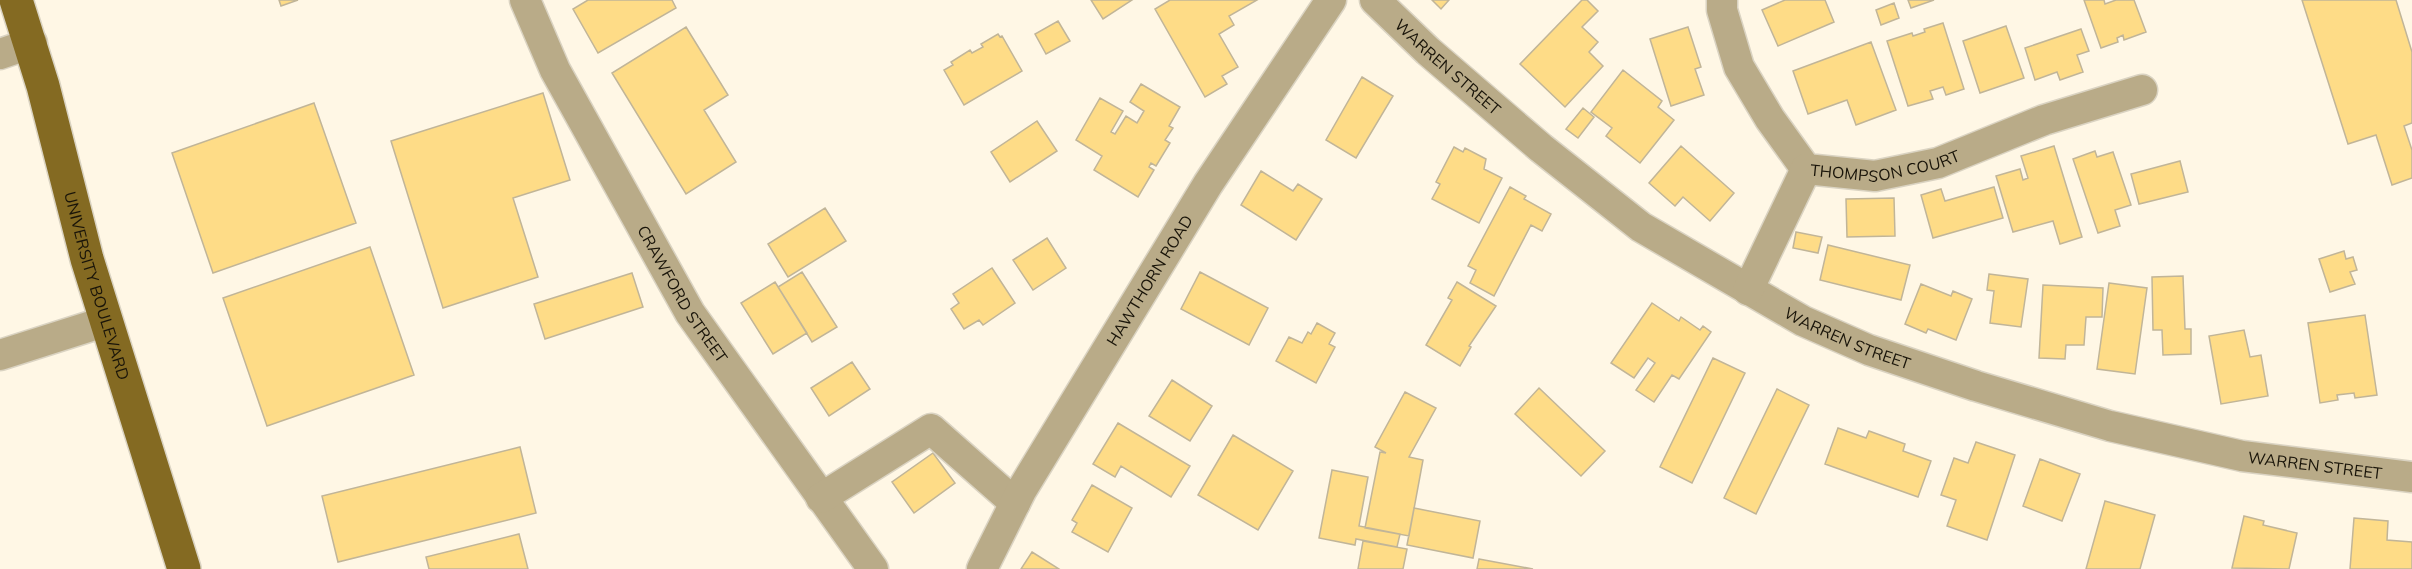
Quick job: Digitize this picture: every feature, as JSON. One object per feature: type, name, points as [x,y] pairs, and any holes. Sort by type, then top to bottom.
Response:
[{"type":"main road","name":"UNIVERSITY BOULEVARD","points":[[16,0],[32,43],[87,259],[184,569]]},
{"type":"street","name":"CRAWFORD STREET","points":[[525,0],[555,70],[690,313],[873,569]]},
{"type":"street","name":"HAWTHORN ROAD","points":[[982,569],[1015,503],[1208,183],[1331,0]]},
{"type":"street","name":"WARREN STREET","points":[[1375,0],[1428,51],[1541,148],[1641,226],[1803,321],[1869,350],[1976,386],[2110,426],[2242,456],[2412,477]]},
{"type":"street","name":"THOMPSON COURT","points":[[1722,0],[1722,10],[1740,67],[1770,119],[1806,169],[1875,176],[1938,163],[2044,120],[2142,90]]},
{"type":"street","points":[[0,54],[32,43]]},
{"type":"street","points":[[1748,290],[1806,169]]},
{"type":"street","points":[[0,355],[107,321]]},
{"type":"street","points":[[821,498],[931,429],[1015,503]]},
{"type":"building","points":[[279,0],[298,0],[281,6]]},
{"type":"building","points":[[588,0],[672,0],[676,8],[598,53],[573,9]]},
{"type":"building","points":[[1091,0],[1132,0],[1103,19]]},
{"type":"building","points":[[1170,0],[1257,0],[1229,16],[1234,25],[1219,34],[1238,67],[1222,76],[1227,84],[1205,97],[1155,9]]},
{"type":"building","points":[[1432,0],[1449,0],[1441,9]]},
{"type":"building","points":[[1582,0],[1587,0],[1598,11],[1582,27],[1598,42],[1589,52],[1603,66],[1565,107],[1520,64]]},
{"type":"building","points":[[1785,0],[1825,0],[1834,22],[1778,46],[1762,10]]},
{"type":"building","points":[[1908,0],[1934,0],[1911,8]]},
{"type":"building","points":[[2084,0],[2104,0],[2105,4],[2116,0],[2134,0],[2146,32],[2124,40],[2123,35],[2117,38],[2118,42],[2101,48]]},
{"type":"building","points":[[2302,0],[2396,0],[2412,52],[2412,123],[2404,126],[2412,150],[2412,178],[2392,185],[2376,135],[2348,144]]},
{"type":"building","points":[[1894,3],[1899,18],[1881,25],[1876,10]]},
{"type":"building","points":[[1058,21],[1070,41],[1046,54],[1035,34]]},
{"type":"building","points":[[1943,23],[1964,89],[1946,95],[1943,87],[1930,91],[1933,99],[1908,106],[1887,41],[1912,33],[1913,36],[1925,32],[1924,29]]},
{"type":"building","points":[[2006,26],[2024,78],[1980,93],[1963,41]]},
{"type":"building","points":[[686,27],[728,95],[704,110],[736,162],[686,194],[612,73]]},
{"type":"building","points":[[1688,27],[1701,67],[1695,69],[1704,95],[1671,106],[1650,39]]},
{"type":"building","points":[[2081,29],[2089,51],[2077,55],[2083,72],[2060,80],[2057,72],[2035,80],[2025,48]]},
{"type":"building","points":[[998,34],[1002,36],[1022,71],[964,105],[944,70],[953,65],[951,62],[970,50],[972,53],[983,47],[981,44]]},
{"type":"building","points":[[1871,42],[1896,110],[1856,125],[1847,100],[1808,114],[1793,71]]},
{"type":"building","points":[[1623,70],[1662,101],[1658,107],[1674,120],[1640,163],[1606,136],[1612,128],[1591,112]]},
{"type":"building","points":[[1362,77],[1393,96],[1356,158],[1326,140]]},
{"type":"building","points":[[1141,84],[1180,107],[1169,126],[1173,128],[1165,140],[1170,143],[1156,166],[1151,163],[1149,167],[1154,170],[1138,197],[1094,170],[1102,156],[1076,140],[1100,98],[1123,111],[1111,132],[1115,134],[1126,116],[1137,123],[1144,111],[1130,102]]},
{"type":"building","points":[[543,93],[570,180],[513,198],[538,277],[443,308],[391,141]]},
{"type":"building","points":[[314,103],[356,223],[213,273],[172,153]]},
{"type":"building","points":[[1583,108],[1594,117],[1578,138],[1566,129]]},
{"type":"building","points":[[1037,121],[1057,151],[1010,182],[991,152]]},
{"type":"building","points":[[1681,146],[1734,193],[1710,221],[1683,197],[1675,206],[1649,183]]},
{"type":"building","points":[[2054,146],[2082,237],[2060,244],[2053,221],[2013,232],[1996,176],[2020,169],[2023,180],[2028,178],[2021,156]]},
{"type":"building","points":[[1454,147],[1463,152],[1465,148],[1486,159],[1484,169],[1502,178],[1479,223],[1432,199],[1440,184],[1436,182]]},
{"type":"building","points":[[2095,151],[2097,157],[2113,152],[2131,205],[2115,210],[2120,226],[2098,233],[2073,159]]},
{"type":"building","points":[[2180,161],[2188,192],[2139,204],[2131,174]]},
{"type":"building","points":[[1261,171],[1293,191],[1298,184],[1322,199],[1296,240],[1241,205]]},
{"type":"building","points":[[1510,187],[1526,196],[1524,199],[1551,214],[1542,231],[1531,225],[1494,296],[1470,283],[1476,270],[1468,266]]},
{"type":"building","points":[[1994,187],[2003,218],[1933,238],[1921,195],[1941,189],[1945,201]]},
{"type":"building","points":[[1894,198],[1895,236],[1847,237],[1846,199]]},
{"type":"building","points":[[825,208],[846,241],[788,277],[768,244]]},
{"type":"building","points":[[1796,232],[1822,237],[1818,253],[1793,248]]},
{"type":"building","points":[[1047,238],[1066,268],[1033,290],[1013,260]]},
{"type":"building","points":[[1828,245],[1910,265],[1901,300],[1820,280]]},
{"type":"building","points":[[370,247],[414,375],[267,426],[223,298]]},
{"type":"building","points":[[2344,251],[2346,259],[2353,257],[2357,270],[2350,272],[2355,284],[2330,292],[2319,259]]},
{"type":"building","points":[[992,268],[1015,303],[983,325],[979,320],[964,329],[951,309],[959,303],[953,294]]},
{"type":"building","points":[[802,272],[837,327],[812,342],[778,287]]},
{"type":"building","points":[[1200,272],[1268,308],[1249,345],[1181,309]]},
{"type":"building","points":[[632,273],[643,307],[545,339],[534,304]]},
{"type":"building","points":[[1989,274],[2028,279],[2021,327],[1990,323],[1994,291],[1987,290]]},
{"type":"building","points":[[2183,276],[2185,329],[2191,329],[2191,354],[2163,355],[2162,330],[2153,330],[2152,277]]},
{"type":"building","points":[[775,282],[807,333],[773,354],[741,303]]},
{"type":"building","points":[[1457,282],[1496,306],[1469,346],[1471,347],[1460,366],[1426,345],[1452,300],[1448,298]]},
{"type":"building","points":[[2109,283],[2147,288],[2135,374],[2097,369]]},
{"type":"building","points":[[1921,284],[1951,296],[1953,291],[1972,299],[1956,340],[1928,329],[1926,333],[1905,324]]},
{"type":"building","points":[[2043,285],[2103,288],[2102,317],[2086,317],[2084,345],[2066,345],[2065,359],[2039,358]]},
{"type":"building","points":[[1652,303],[1679,321],[1681,317],[1700,330],[1703,326],[1711,332],[1679,379],[1672,375],[1654,402],[1636,390],[1655,363],[1648,358],[1634,378],[1611,363]]},
{"type":"building","points":[[2365,315],[2377,395],[2355,398],[2354,393],[2337,395],[2338,400],[2320,403],[2308,323]]},
{"type":"building","points":[[1317,323],[1335,333],[1329,344],[1335,347],[1316,383],[1276,361],[1289,337],[1302,343]]},
{"type":"building","points":[[2244,330],[2250,357],[2261,355],[2268,396],[2221,404],[2209,336]]},
{"type":"building","points":[[1713,358],[1745,373],[1692,483],[1660,467]]},
{"type":"building","points":[[852,362],[870,389],[829,416],[811,388]]},
{"type":"building","points":[[1172,380],[1212,406],[1190,441],[1149,416]]},
{"type":"building","points":[[1539,388],[1605,451],[1581,476],[1515,414]]},
{"type":"building","points":[[1777,389],[1809,405],[1756,514],[1724,498]]},
{"type":"building","points":[[1405,392],[1436,408],[1409,457],[1423,460],[1409,536],[1365,528],[1380,452],[1386,453],[1375,447]]},
{"type":"building","points":[[1118,423],[1190,466],[1171,497],[1121,466],[1115,477],[1093,464]]},
{"type":"building","points":[[1838,428],[1866,438],[1869,431],[1905,444],[1903,451],[1931,461],[1918,497],[1825,464]]},
{"type":"building","points":[[1233,435],[1293,471],[1258,530],[1198,495]]},
{"type":"building","points":[[1976,442],[2015,455],[1987,540],[1947,526],[1956,500],[1941,495],[1954,458],[1968,463]]},
{"type":"building","points":[[520,447],[536,513],[338,562],[322,496]]},
{"type":"building","points":[[933,453],[955,483],[914,513],[892,482]]},
{"type":"building","points":[[2040,459],[2080,474],[2062,521],[2023,506]]},
{"type":"building","points":[[1332,470],[1368,477],[1359,526],[1400,534],[1397,547],[1356,539],[1355,545],[1319,538]]},
{"type":"building","points":[[1092,485],[1132,508],[1108,552],[1072,532],[1077,523],[1072,520]]},
{"type":"building","points":[[2105,501],[2155,515],[2140,569],[2086,569]]},
{"type":"building","points":[[1414,508],[1480,521],[1473,558],[1407,545]]},
{"type":"building","points":[[2244,516],[2264,521],[2263,525],[2297,533],[2289,569],[2232,568]]},
{"type":"building","points":[[2354,518],[2388,521],[2387,540],[2412,542],[2412,569],[2350,569]]},
{"type":"building","points":[[519,534],[528,569],[429,569],[426,557]]},
{"type":"building","points":[[1363,541],[1407,549],[1403,569],[1358,569]]},
{"type":"building","points":[[1032,552],[1059,569],[1021,569]]},
{"type":"building","points":[[1479,559],[1533,569],[1477,569]]}]
